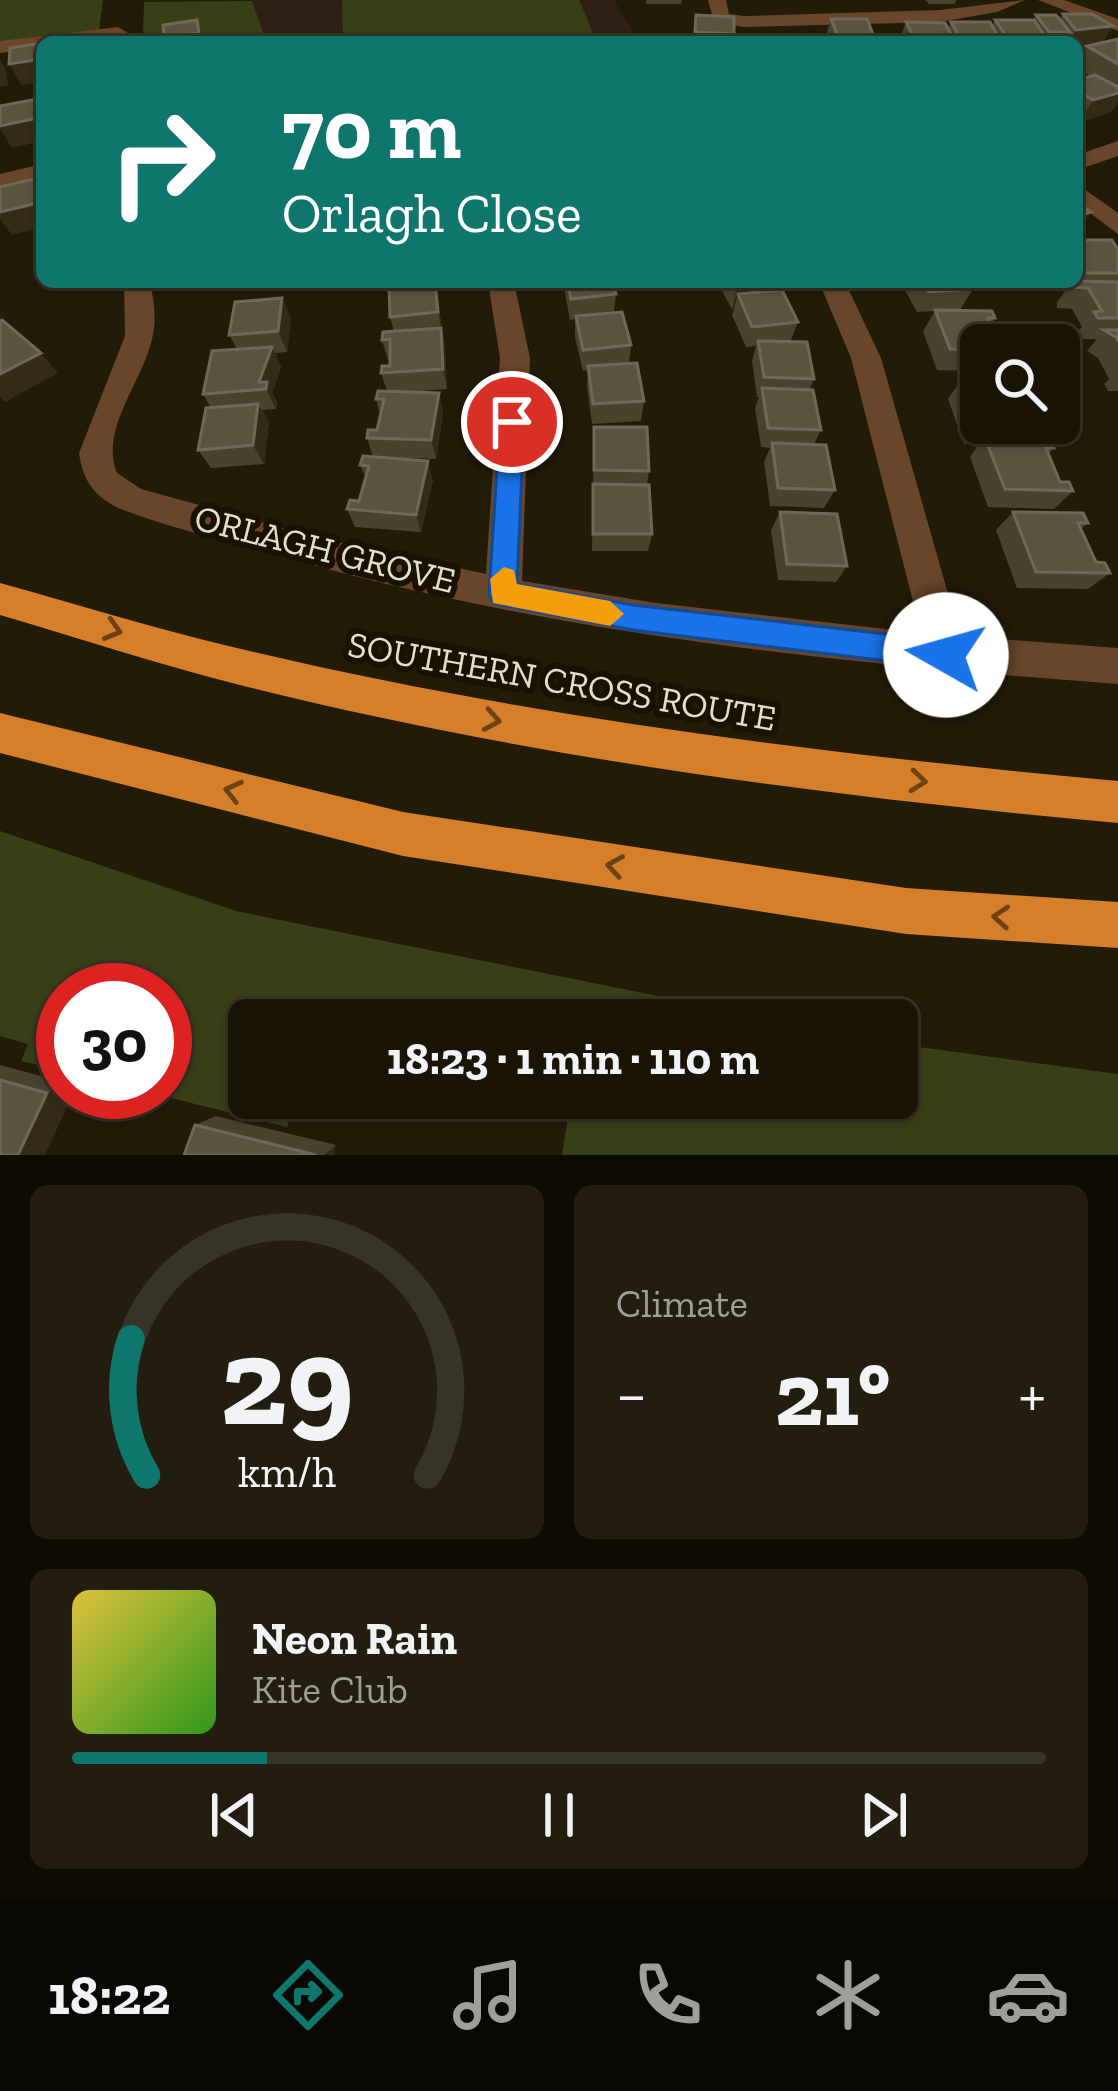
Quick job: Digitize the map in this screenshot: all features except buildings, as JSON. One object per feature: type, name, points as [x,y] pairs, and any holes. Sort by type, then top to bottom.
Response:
[{"type":"highway","name":"SOUTHERN CROSS ROUTE","points":[[0,599],[266,673],[482,719],[802,769],[1118,802]]},
{"type":"highway","points":[[0,734],[403,834],[906,911],[1118,925]]},
{"type":"street","points":[[717,0],[721,18],[752,26],[766,36]]},
{"type":"street","points":[[752,26],[806,17],[940,19],[1016,0]]},
{"type":"street","points":[[1047,0],[1118,25]]},
{"type":"street","points":[[87,36],[118,32]]},
{"type":"street","points":[[0,47],[36,42]]},
{"type":"street","points":[[1083,161],[1118,148]]},
{"type":"street","points":[[0,181],[36,172]]},
{"type":"street","points":[[1083,196],[1118,226]]},
{"type":"street","name":"ORLAGH GROVE","points":[[137,288],[140,335],[94,449],[99,475],[119,492],[248,534],[503,594],[633,618],[946,655],[1118,666]]},
{"type":"street","points":[[502,288],[515,358],[503,594]]},
{"type":"street","points":[[835,288],[866,358],[946,655]]},
{"type":"shaded area","points":[[251,0],[614,0],[636,36],[264,36]]},
{"type":"green space","points":[[0,0],[103,0],[99,30],[0,45]]},
{"type":"green space","points":[[342,0],[579,0],[594,36],[343,36]]},
{"type":"green space","points":[[252,1],[264,35],[143,35],[144,2]]},
{"type":"green space","points":[[0,831],[236,911],[673,999],[228,999],[228,1112],[192,1103],[192,963],[36,963],[36,1065],[21,1061],[28,1044],[0,1036]]},
{"type":"green space","points":[[918,1047],[1118,1074],[1118,1155],[562,1155],[568,1119],[918,1119]]},
{"type":"green space","points":[[255,1119],[289,1119],[287,1127]]},
{"type":"slow traffic","points":[[504,579],[503,594],[610,614]]},
{"type":"route","points":[[512,422],[503,594],[633,618],[946,655]]}]
